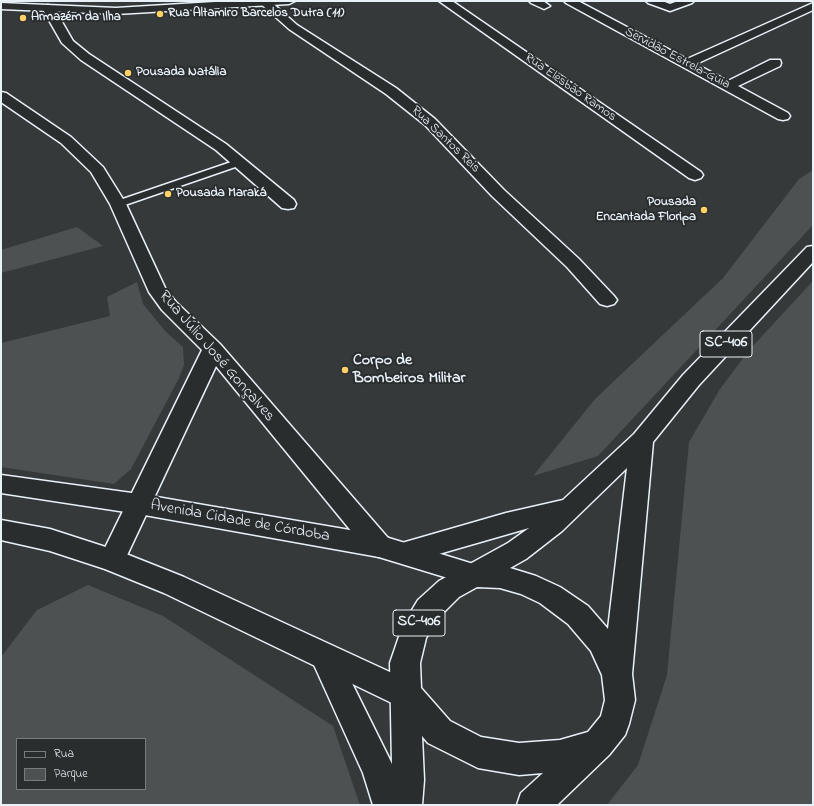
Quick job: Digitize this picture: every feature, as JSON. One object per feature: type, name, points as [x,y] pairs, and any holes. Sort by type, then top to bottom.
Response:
[{"type":"street","points":[[1,6],[116,11],[289,1]]},
{"type":"street","name":"Rua Elesbão Ramos","points":[[445,1],[695,175]]},
{"type":"street","name":"Servidão Estrela-Guia","points":[[570,1],[783,116]]},
{"type":"street","points":[[652,1],[670,8],[688,1]]},
{"type":"street","name":"Rua Santos Reis","points":[[265,2],[293,27],[391,91],[430,122],[498,193],[573,263],[607,300]]},
{"type":"street","points":[[686,64],[813,6]]},
{"type":"street","points":[[48,8],[68,43],[85,57],[195,129],[240,162],[288,204]]},
{"type":"street","points":[[727,86],[775,62]]},
{"type":"street","name":"Rua Júlio José Gonçalves","points":[[1,96],[61,137],[80,152],[97,170],[118,204],[158,292],[169,306],[213,349],[379,546]]},
{"type":"street","name":"SC-406","points":[[406,805],[408,780],[405,663],[413,634],[428,609],[449,589],[517,551],[553,524],[642,440],[691,380],[813,251]]},
{"type":"street","points":[[112,560],[213,349]]},
{"type":"street","points":[[533,805],[598,744],[614,724],[620,700],[617,674],[642,440]]},
{"type":"street","name":"Avenida Cidade de Córdoba","points":[[1,484],[139,504],[379,546],[474,575],[500,577],[519,582],[550,595],[578,615],[601,642],[617,674]]},
{"type":"street","points":[[404,553],[506,523],[571,507]]},
{"type":"street","points":[[1,530],[50,540],[112,560],[174,585],[407,695],[439,732],[478,752],[519,759],[560,756],[598,744]]},
{"type":"street","points":[[324,656],[378,770],[389,805]]},
{"type":"lane","points":[[118,204],[240,162]]},
{"type":"green space","points":[[813,170],[813,225],[598,456],[533,476],[595,399],[723,278],[799,179]]},
{"type":"green space","points":[[77,227],[103,246],[1,273],[1,250]]},
{"type":"green space","points":[[813,281],[813,805],[607,805],[638,765],[667,675],[689,442],[720,389],[750,349]]},
{"type":"green space","points":[[137,282],[143,304],[166,332],[183,347],[184,365],[179,378],[131,469],[114,484],[1,467],[1,343],[110,316],[107,297]]},
{"type":"green space","points":[[88,585],[163,616],[333,726],[360,805],[1,805],[1,657],[37,610]]},
{"type":"place","name":"Rua Altamiro Barcelos Dutra (11)","points":[[160,14]]},
{"type":"place","name":"Armazém da Ilha","points":[[23,18]]},
{"type":"place","name":"Pousada Natália","points":[[128,73]]},
{"type":"place","name":"Pousada Maraká","points":[[168,194]]},
{"type":"place","name":"Pousada Encantada Floripa","points":[[704,210]]},
{"type":"place","name":"Corpo de Bombeiros Militar","points":[[345,370]]}]
